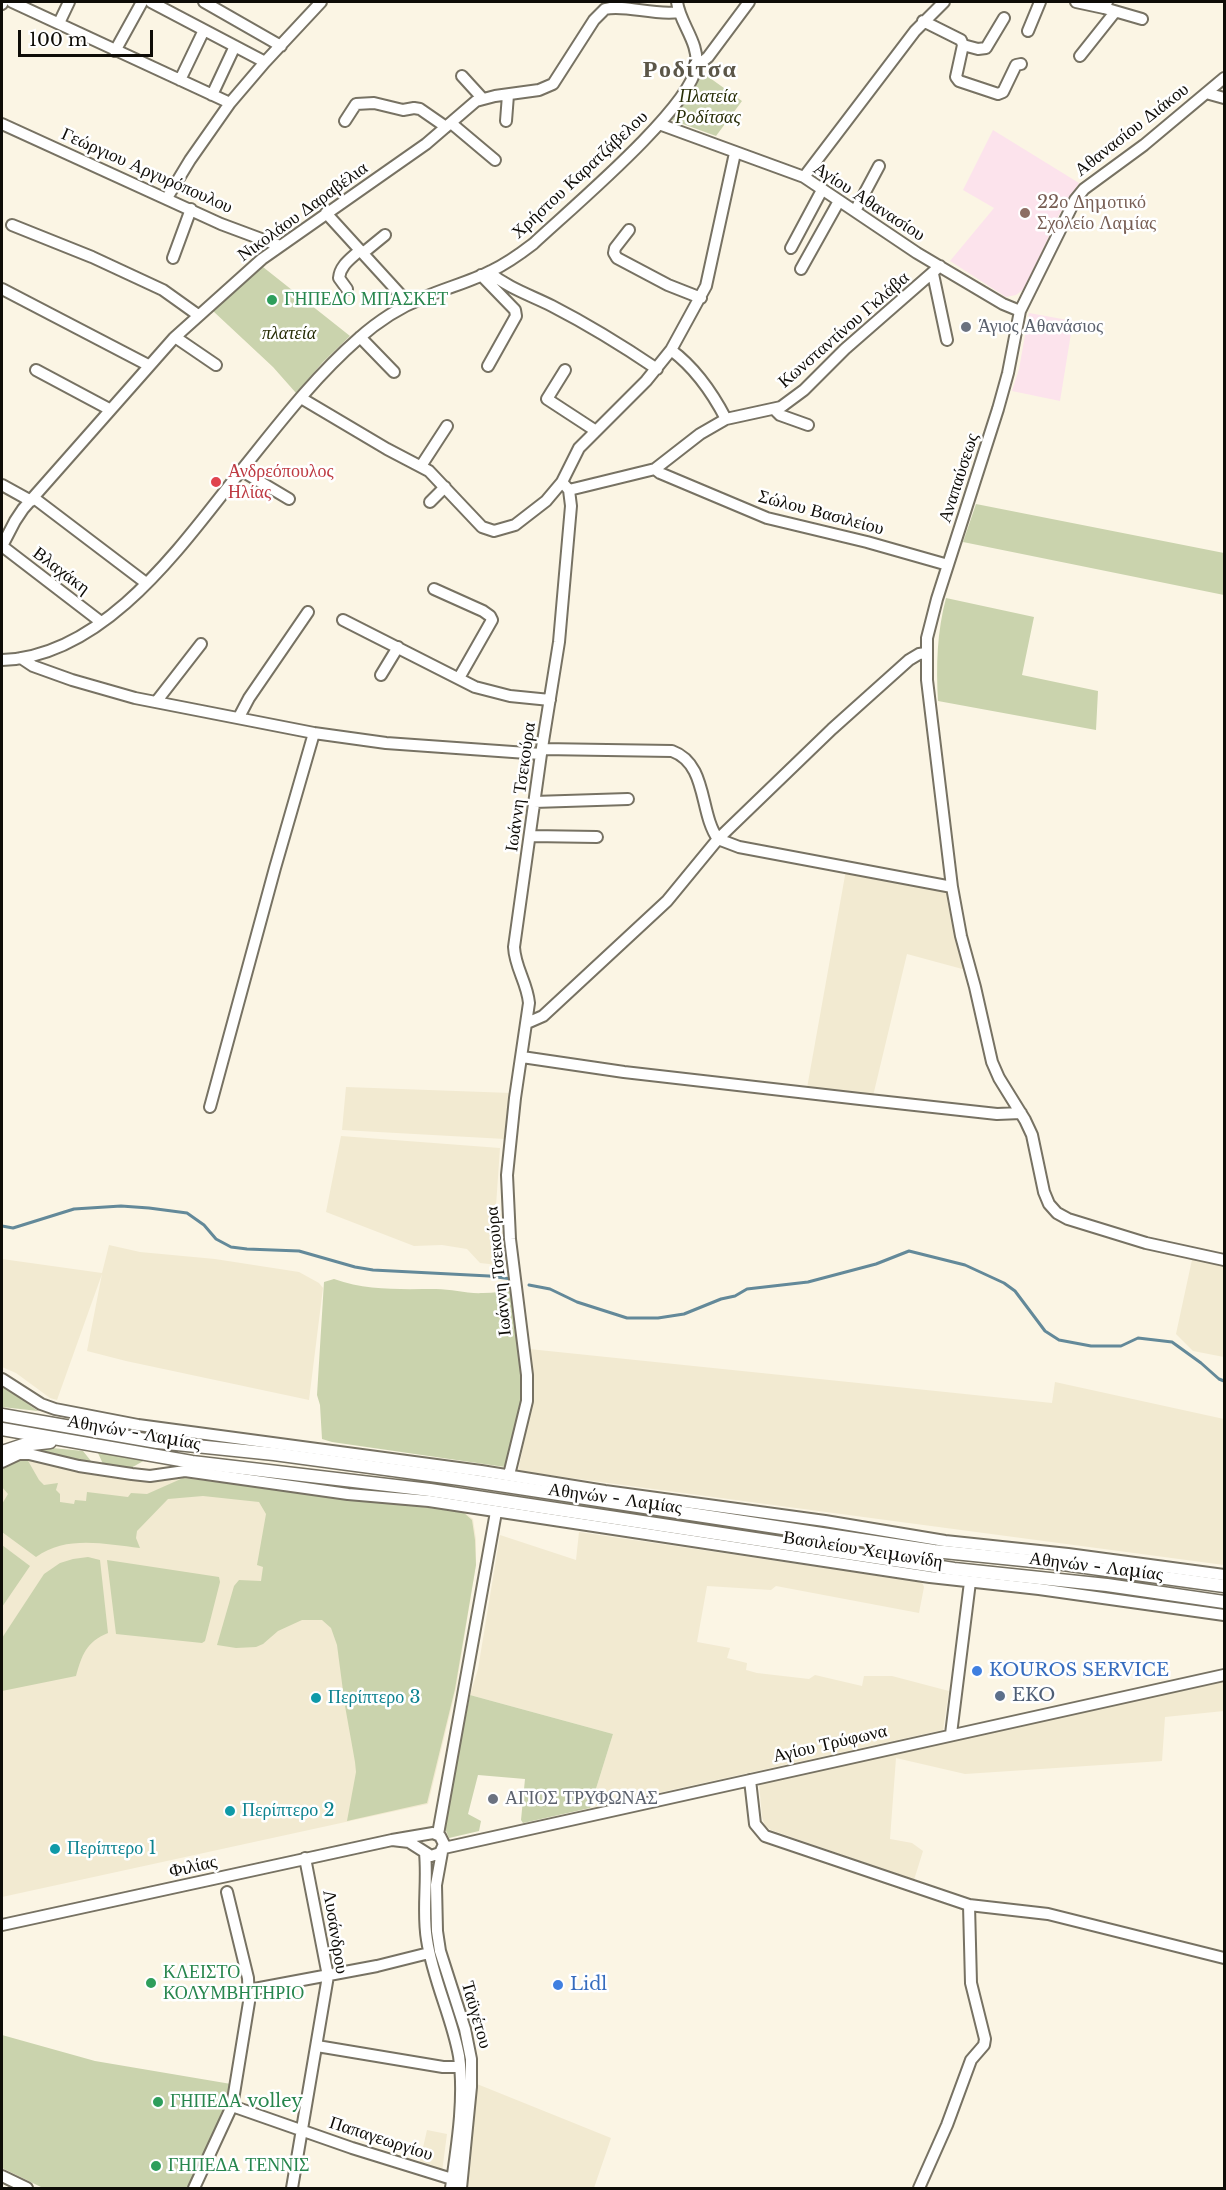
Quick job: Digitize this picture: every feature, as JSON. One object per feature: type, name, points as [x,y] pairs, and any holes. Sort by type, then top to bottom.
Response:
[{"type":"main road","name":"Αθηνών - Λαμίας","points":[[2,1415],[148,1440],[315,1459],[460,1479],[934,1551],[1063,1564],[1224,1586]]},
{"type":"main road","name":"Αθηνών - Λαμίας","points":[[2,1430],[192,1462],[430,1490],[954,1569],[1107,1585],[1224,1602]]},
{"type":"main road","points":[[2,1452],[23,1445],[68,1440]]},
{"type":"street","points":[[12,2],[230,103]]},
{"type":"street","points":[[59,22],[69,2]]},
{"type":"street","points":[[116,51],[142,2]]},
{"type":"street","points":[[151,2],[265,62]]},
{"type":"street","points":[[204,2],[281,46]]},
{"type":"street","points":[[168,198],[190,160],[230,103],[321,2]]},
{"type":"street","points":[[696,67],[708,57],[749,2]]},
{"type":"street","points":[[804,177],[923,21],[944,2]]},
{"type":"street","points":[[1028,31],[1040,2]]},
{"type":"street","points":[[1076,2],[1106,4],[1115,12],[1142,20]]},
{"type":"street","name":"Νικολάου Δαραβέλια","points":[[2,546],[15,521],[32,499],[148,365],[198,315],[280,246],[426,144],[476,101],[538,90],[552,84],[603,5],[667,14],[678,7]]},
{"type":"street","points":[[678,7],[696,53],[696,67]]},
{"type":"street","points":[[1080,56],[1115,12]]},
{"type":"street","points":[[963,45],[978,49],[986,48],[1004,18]]},
{"type":"street","points":[[923,21],[961,40],[963,45],[956,77],[959,81],[998,94],[1003,92],[1012,69],[1021,64]]},
{"type":"street","points":[[180,80],[204,30]]},
{"type":"street","points":[[212,95],[235,46]]},
{"type":"street","name":"Χρήστου Καρατζάβελου","points":[[2,660],[43,654],[101,622],[146,583],[172,556],[336,358],[360,337],[409,304],[485,274],[533,244],[659,124],[684,94],[696,67]]},
{"type":"street","points":[[462,76],[483,99]]},
{"type":"street","name":"Αθανασίου Διάκου","points":[[1020,311],[1081,192],[1144,145],[1224,78]]},
{"type":"street","points":[[1206,93],[1224,98]]},
{"type":"street","points":[[506,121],[508,94]]},
{"type":"street","points":[[345,121],[356,105],[374,103],[403,110],[420,109],[448,125],[495,159]]},
{"type":"street","name":"Γεώργιου Αργυρόπουλου","points":[[2,124],[221,224],[280,246]]},
{"type":"street","name":"Αγίου Αθανασίου","points":[[659,124],[804,177],[937,270],[1020,311]]},
{"type":"street","points":[[301,398],[387,450],[421,466],[446,487],[474,521],[482,527],[494,531],[515,525],[566,486],[579,448],[657,369],[671,350],[701,298],[710,270],[735,153]]},
{"type":"street","points":[[855,211],[879,166]]},
{"type":"street","points":[[791,248],[822,190]]},
{"type":"street","points":[[801,269],[839,201]]},
{"type":"street","points":[[174,258],[191,209]]},
{"type":"street","points":[[326,213],[409,304]]},
{"type":"street","points":[[12,225],[92,257],[163,290],[198,315]]},
{"type":"street","points":[[629,230],[615,248],[614,253],[617,258],[668,285],[701,298]]},
{"type":"street","points":[[347,289],[339,278],[339,272],[344,265],[385,235]]},
{"type":"street","points":[[937,270],[947,340]]},
{"type":"street","name":"Κωνσταντίνου Γκλάβα","points":[[566,486],[655,469],[700,434],[726,419],[775,410],[804,390],[845,350],[937,270]]},
{"type":"street","points":[[485,274],[515,310],[516,316],[488,366]]},
{"type":"street","points":[[485,274],[554,307],[657,369]]},
{"type":"street","points":[[2,289],[148,365]]},
{"type":"street","name":"Αναπαύσεως","points":[[1020,311],[1008,373],[931,622],[926,653],[929,707],[952,886],[961,936],[992,1062],[1032,1135],[1044,1192],[1049,1204],[1057,1213],[1068,1219],[1146,1243],[1224,1260]]},
{"type":"street","points":[[175,336],[216,365]]},
{"type":"street","points":[[360,337],[394,372]]},
{"type":"street","points":[[671,350],[682,358],[700,379],[726,419]]},
{"type":"street","points":[[36,370],[109,410]]},
{"type":"street","points":[[565,370],[547,399],[596,431]]},
{"type":"street","points":[[775,410],[780,415],[808,425]]},
{"type":"street","points":[[421,466],[447,426]]},
{"type":"street","name":"Σώλου Βασιλείου","points":[[655,469],[767,518],[867,542],[948,565]]},
{"type":"street","points":[[242,471],[289,499]]},
{"type":"street","points":[[2,485],[32,499],[146,583]]},
{"type":"street","name":"Ιωάννη Τσεκούρα","points":[[509,1475],[527,1401],[510,1239],[507,1174],[515,1098],[527,1023],[528,990],[516,964],[514,947],[541,751],[559,642],[572,506],[566,486]]},
{"type":"street","points":[[430,502],[446,487]]},
{"type":"street","name":"Βλαχάκη","points":[[2,546],[101,622]]},
{"type":"street","points":[[434,589],[483,611],[492,620],[459,678]]},
{"type":"street","points":[[239,717],[249,698],[308,612]]},
{"type":"street","points":[[343,621],[485,691],[550,700]]},
{"type":"street","points":[[156,702],[201,644]]},
{"type":"street","points":[[381,675],[398,647]]},
{"type":"street","points":[[527,1023],[543,1016],[648,920],[678,888],[717,839],[832,729],[909,660],[926,653]]},
{"type":"street","points":[[21,658],[33,666],[72,680],[156,702],[314,733],[386,743],[541,751],[672,751],[686,759],[695,773],[706,803],[713,833],[717,839],[739,847],[952,886]]},
{"type":"street","points":[[210,1107],[314,733]]},
{"type":"street","points":[[534,802],[628,798]]},
{"type":"street","points":[[531,836],[597,837]]},
{"type":"street","points":[[522,1057],[624,1072],[860,1099],[997,1114],[1021,1113]]},
{"type":"street","points":[[2,1379],[49,1407],[97,1418],[192,1433],[350,1452],[509,1475],[605,1491],[825,1521],[945,1541],[1068,1554],[1224,1575]]},
{"type":"street","name":"Βασιλείου Χειμωνίδη","points":[[2,1462],[19,1454],[29,1454],[79,1466],[150,1476],[185,1471],[348,1494],[461,1506],[970,1582],[1049,1590],[1224,1615]]},
{"type":"street","points":[[432,1835],[444,1841],[443,1850],[435,1856],[424,1851],[422,1842],[432,1835],[496,1512]]},
{"type":"street","points":[[951,1734],[970,1582]]},
{"type":"street","name":"Αγίου Τρύφωνα","points":[[443,1850],[951,1734],[1224,1675]]},
{"type":"street","points":[[750,1780],[754,1824],[765,1836],[969,1905],[1048,1914],[1224,1959]]},
{"type":"street","name":"Φιλίας","points":[[2,1925],[305,1858],[392,1840],[432,1835]]},
{"type":"street","name":"Φιλίας","points":[[392,1840],[409,1842],[424,1851]]},
{"type":"street","name":"Ταϋγέτου","points":[[443,1850],[436,1886],[437,1931],[440,1951],[471,2059],[471,2087],[462,2188]]},
{"type":"street","name":"Ταϋγέτου","points":[[424,1851],[423,1911],[429,1953],[460,2067],[461,2107],[451,2184]]},
{"type":"street","name":"Λυσάνδρου","points":[[292,2188],[328,1976],[305,1858]]},
{"type":"street","points":[[194,2188],[232,2106],[249,1990],[227,1893]]},
{"type":"street","points":[[919,2188],[947,2125],[970,2060],[984,2044],[985,2038],[971,1983],[969,1905]]},
{"type":"street","points":[[249,1990],[377,1966],[429,1953]]},
{"type":"street","points":[[317,2046],[443,2067],[460,2067]]},
{"type":"street","name":"Παπαγεωργίου","points":[[232,2106],[451,2184]]},
{"type":"street","points":[[2,2176],[27,2188]]},
{"type":"shaded area","name":"22ο Δημοτικό Σχολείο Λαμίας","points":[[993,130],[1079,183],[1059,215],[1024,289],[1016,295],[1006,297],[950,261],[994,208],[963,190]]},
{"type":"shaded area","points":[[1029,313],[1073,321],[1060,401],[1012,391],[1019,369]]},
{"type":"shaded area","points":[[846,870],[948,890],[966,970],[907,954],[873,1096],[807,1088]]},
{"type":"shaded area","points":[[346,1087],[511,1093],[505,1139],[342,1130]]},
{"type":"shaded area","points":[[341,1136],[500,1148],[496,1206],[498,1265],[480,1263],[467,1249],[442,1245],[414,1246],[326,1212]]},
{"type":"shaded area","points":[[109,1245],[140,1252],[215,1259],[299,1272],[319,1283],[323,1288],[309,1400],[87,1351],[102,1274],[57,1400],[50,1398],[16,1373],[2,1367],[2,1259],[102,1273]]},
{"type":"shaded area","points":[[1193,1255],[1224,1261],[1224,1357],[1193,1351],[1176,1334]]},
{"type":"shaded area","points":[[529,1349],[1052,1403],[1055,1382],[1224,1419],[1224,1565],[518,1471],[533,1399]]},
{"type":"shaded area","points":[[18,1457],[141,1481],[182,1477],[463,1511],[473,1519],[476,1564],[456,1689],[428,1804],[2,1897],[2,1468]]},
{"type":"shaded area","points":[[579,1532],[922,1582],[924,1587],[919,1613],[776,1586],[771,1590],[707,1586],[697,1642],[730,1648],[727,1658],[747,1663],[746,1670],[757,1673],[809,1679],[815,1675],[862,1686],[864,1676],[892,1676],[949,1691],[943,1730],[590,1808],[613,1734],[470,1695],[478,1669],[500,1535],[576,1560]]},
{"type":"shaded area","points":[[1224,1682],[1224,1711],[1165,1717],[1162,1761],[965,1774],[896,1758],[890,1839],[912,1843],[923,1851],[914,1880],[771,1830],[765,1826],[762,1817],[759,1783]]},
{"type":"shaded area","points":[[477,2084],[611,2138],[594,2188],[466,2188]]},
{"type":"shaded area","points":[[427,2130],[447,2134],[442,2172],[419,2165]]},
{"type":"green space","name":"Πλατεία Ροδίτσας","points":[[703,73],[742,101],[716,136],[672,120],[671,116]]},
{"type":"green space","name":"πλατεία","points":[[263,267],[350,336],[296,393],[273,367],[213,311]]},
{"type":"green space","points":[[976,504],[1224,553],[1224,595],[963,542]]},
{"type":"green space","points":[[946,598],[1034,617],[1022,675],[1098,691],[1096,730],[938,701],[938,649]]},
{"type":"green space","points":[[334,1279],[359,1286],[385,1288],[442,1289],[477,1293],[515,1291],[525,1386],[505,1467],[322,1439],[320,1405],[317,1395],[324,1282]]},
{"type":"green space","points":[[2,1386],[38,1411],[2,1407]]},
{"type":"green space","points":[[32,1446],[83,1451],[91,1461],[57,1458]]},
{"type":"green space","points":[[98,1453],[145,1460],[131,1468],[103,1464]]},
{"type":"green space","points":[[21,1458],[27,1459],[44,1485],[58,1483],[56,1490],[60,1494],[60,1502],[74,1504],[75,1500],[86,1501],[87,1492],[128,1497],[131,1493],[147,1494],[183,1478],[463,1512],[472,1520],[476,1565],[455,1689],[427,1803],[347,1821],[356,1772],[355,1762],[337,1645],[331,1628],[322,1620],[302,1620],[278,1631],[256,1647],[236,1648],[217,1645],[234,1586],[239,1580],[261,1581],[263,1567],[257,1565],[266,1514],[259,1502],[203,1496],[168,1499],[137,1531],[136,1538],[140,1548],[100,1543],[73,1543],[48,1550],[36,1557],[2,1532],[2,1504],[8,1494],[2,1487],[2,1468]]},
{"type":"green space","points":[[2,1545],[30,1566],[2,1607]]},
{"type":"green space","points":[[88,1557],[100,1560],[108,1633],[86,1650],[76,1676],[2,1691],[2,1638],[44,1574],[60,1563]]},
{"type":"green space","points":[[107,1560],[219,1577],[220,1582],[205,1641],[202,1643],[116,1634]]},
{"type":"green space","points":[[470,1695],[613,1734],[590,1808],[523,1823],[521,1820],[525,1779],[478,1775],[468,1814],[481,1821],[479,1831],[449,1838],[444,1826]]},
{"type":"green space","points":[[2,2035],[95,2061],[231,2084],[228,2103],[187,2188],[43,2188],[2,2168]]},
{"type":"waterway","points":[[2,1226],[13,1228],[74,1209],[121,1206],[149,1208],[187,1213],[204,1225],[216,1239],[231,1247],[299,1251],[373,1270],[512,1279]]},
{"type":"waterway","points":[[529,1285],[550,1289],[577,1302],[627,1318],[658,1318],[684,1314],[721,1299],[735,1296],[747,1289],[808,1282],[876,1264],[909,1251],[965,1265],[1004,1283],[1015,1291],[1045,1331],[1059,1340],[1091,1346],[1121,1346],[1138,1338],[1172,1342],[1224,1381]]},
{"type":"place","name":"22ο Δημοτικό Σχολείο Λαμίας","points":[[1025,213]]},
{"type":"place","name":"ΓΗΠΕΔΟ ΜΠΑΣΚΕΤ","points":[[272,300]]},
{"type":"place","name":"Άγιος Αθανάσιος","points":[[966,327]]},
{"type":"place","name":"Ανδρεόπουλος Ηλίας","points":[[216,482]]},
{"type":"place","name":"KOUROS SERVICE","points":[[977,1671]]},
{"type":"place","name":"EKO","points":[[1000,1696]]},
{"type":"place","name":"Περίπτερο 3","points":[[316,1698]]},
{"type":"place","name":"ΑΓΙΟΣ ΤΡΥΦΩΝΑΣ","points":[[493,1799]]},
{"type":"place","name":"Περίπτερο 2","points":[[230,1811]]},
{"type":"place","name":"Περίπτερο 1","points":[[55,1849]]},
{"type":"place","name":"ΚΛΕΙΣΤΟ ΚΟΛΥΜΒΗΤΗΡΙΟ","points":[[151,1983]]},
{"type":"place","name":"Lidl","points":[[558,1985]]},
{"type":"place","name":"ΓΗΠΕΔΑ volley","points":[[158,2102]]},
{"type":"place","name":"ΓΗΠΕΔΑ ΤΕΝΝΙΣ","points":[[156,2166]]},
{"type":"district","name":"Ροδίτσα","points":[[690,70]]}]
